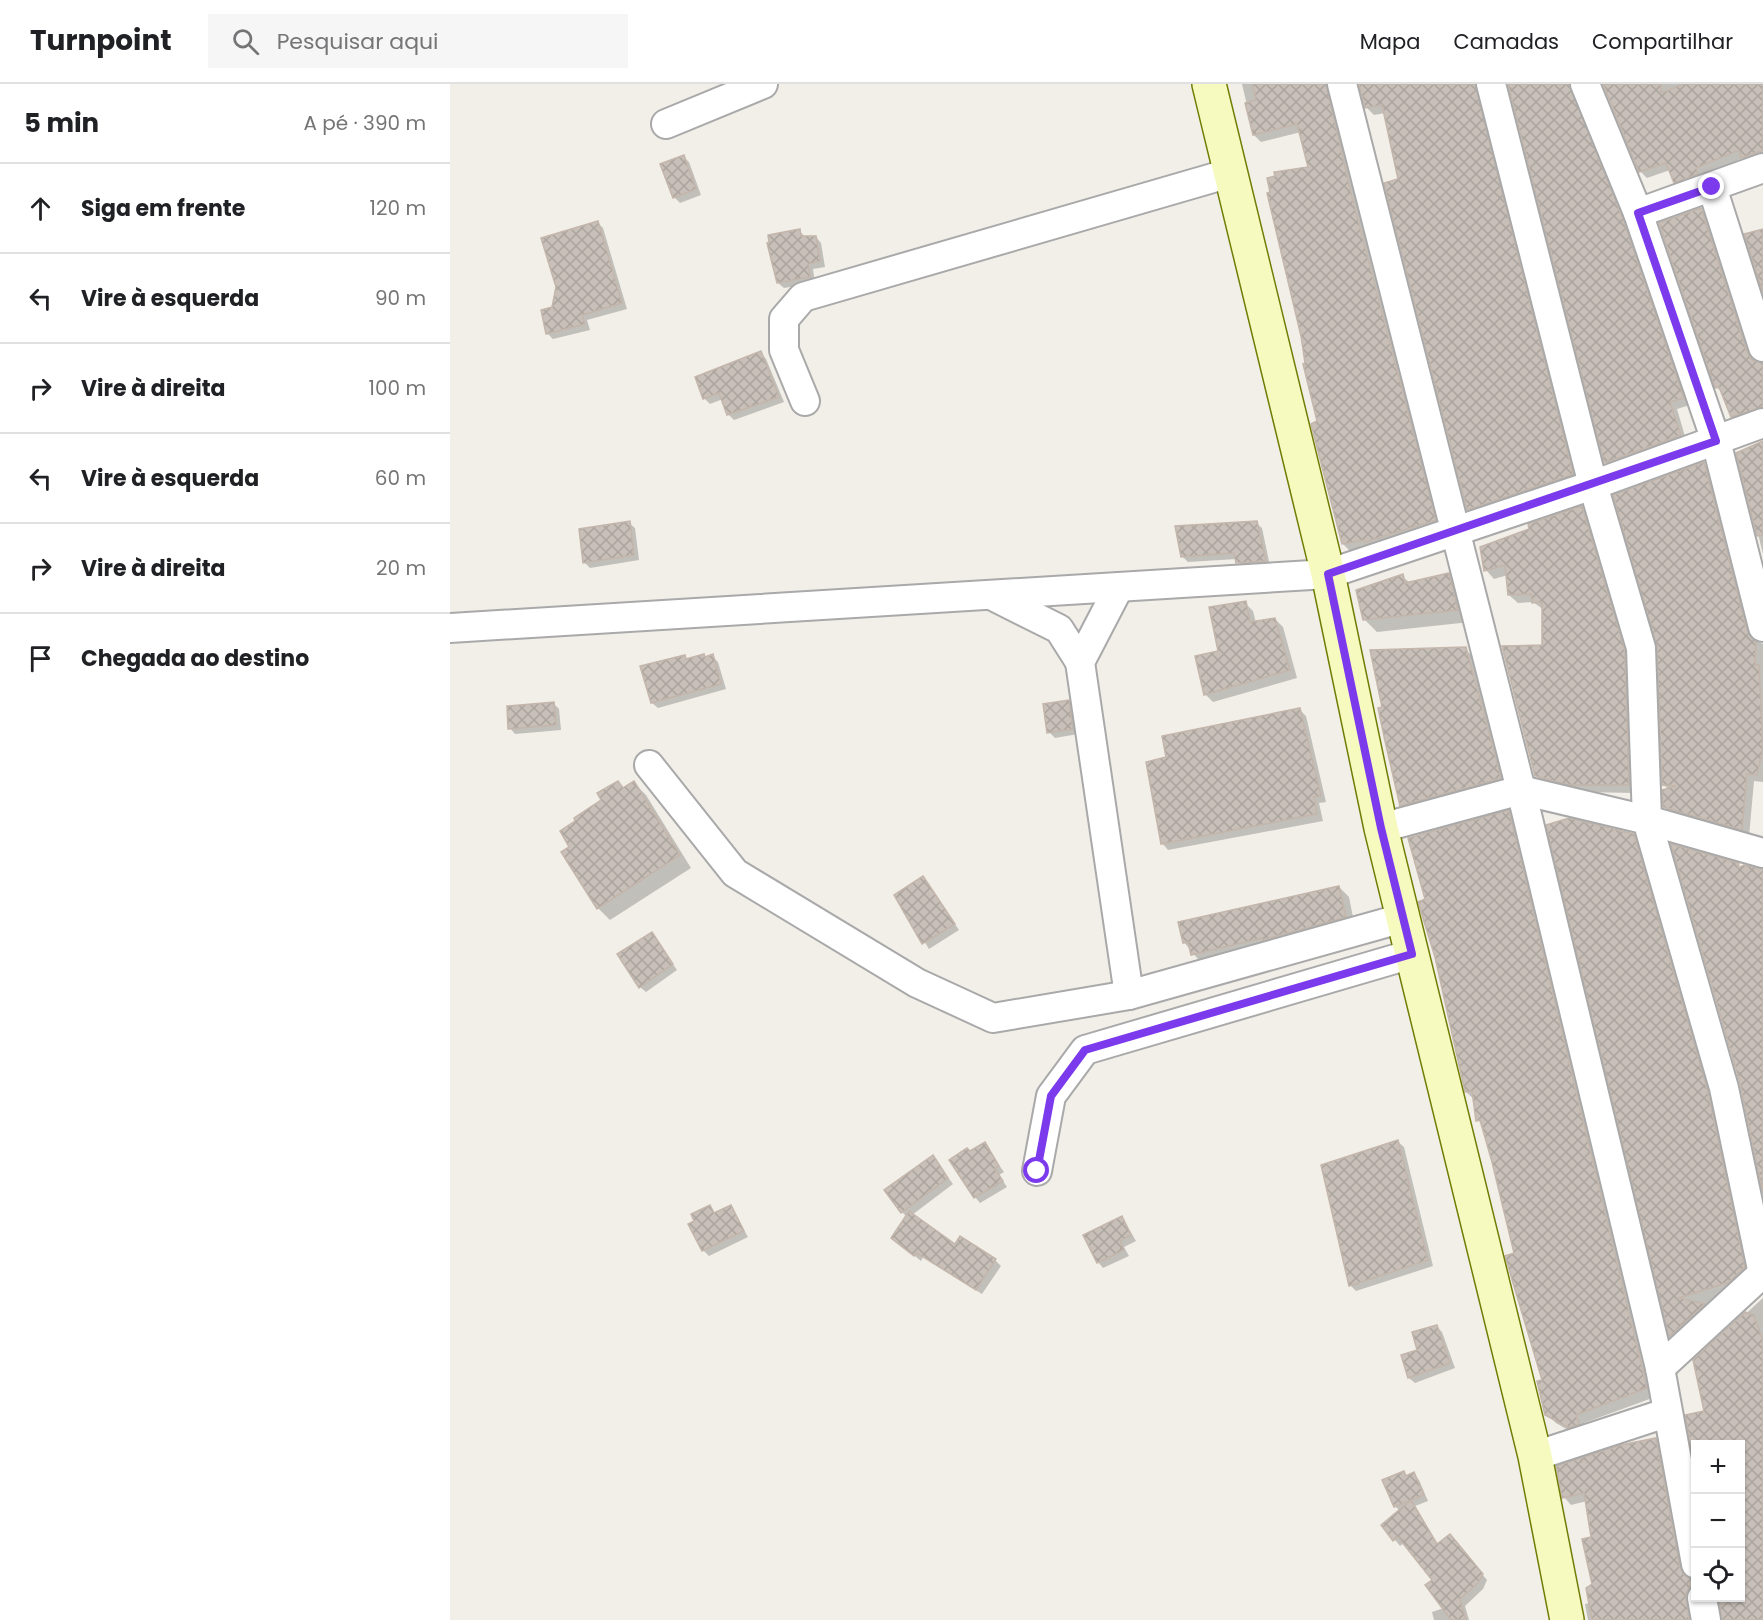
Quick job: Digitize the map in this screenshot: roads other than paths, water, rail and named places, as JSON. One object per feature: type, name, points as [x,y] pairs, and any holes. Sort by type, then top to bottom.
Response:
[{"type":"street","points":[[666,124],[764,84]]},
{"type":"street","points":[[1209,84],[1328,574],[1381,828],[1535,1456],[1567,1620]]},
{"type":"street","points":[[1342,84],[1521,790],[1660,1368],[1666,1413],[1692,1548]]},
{"type":"street","points":[[1491,84],[1593,485],[1641,648],[1647,820],[1724,1088],[1763,1273],[1660,1368]]},
{"type":"street","points":[[1585,84],[1638,213],[1716,441],[1763,627]]},
{"type":"street","points":[[1638,213],[1763,168]]},
{"type":"street","points":[[805,401],[784,350],[784,319],[803,297],[1230,173]]},
{"type":"street","points":[[1712,187],[1763,347]]},
{"type":"street","points":[[450,628],[1328,574],[1593,485],[1763,423]]},
{"type":"street","points":[[1080,662],[1119,587]]},
{"type":"street","points":[[990,595],[1059,629],[1080,662],[1129,995]]},
{"type":"street","points":[[649,765],[735,873],[917,983],[993,1018],[1129,995],[1403,918]]},
{"type":"street","points":[[1381,828],[1521,790],[1647,820],[1763,853]]},
{"type":"street","points":[[1037,1171],[1051,1096],[1085,1050],[1412,954]]},
{"type":"street","points":[[1535,1456],[1666,1413]]},
{"type":"street","points":[[1703,1602],[1706,1620]]}]
